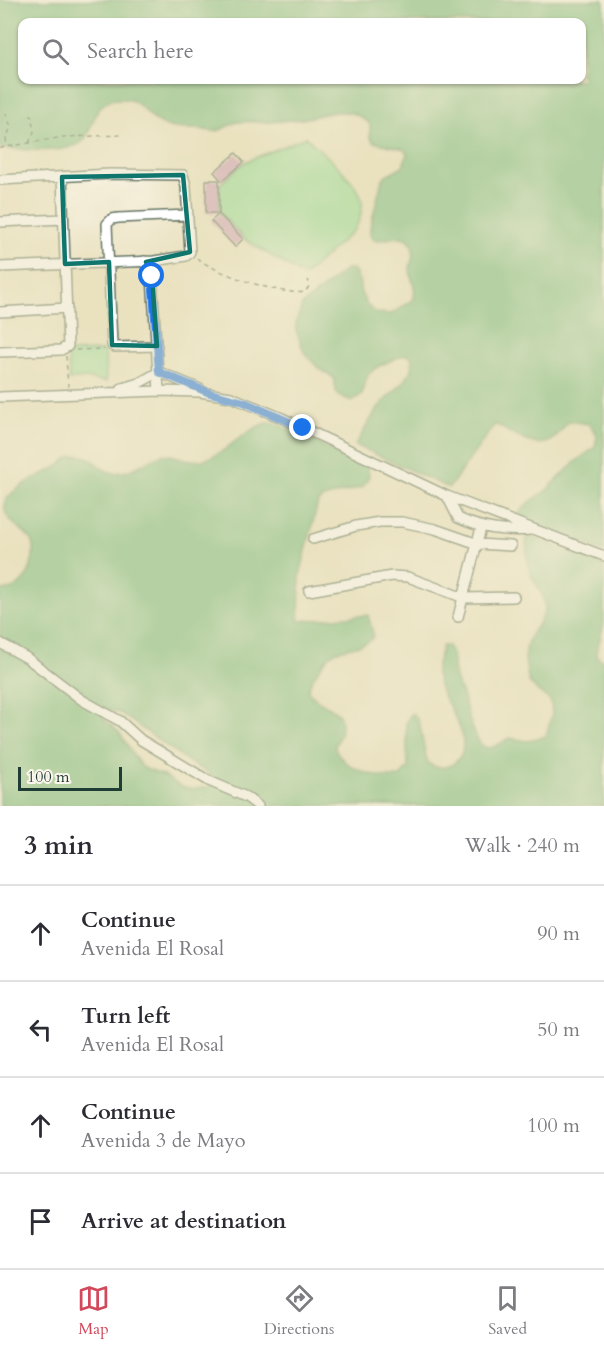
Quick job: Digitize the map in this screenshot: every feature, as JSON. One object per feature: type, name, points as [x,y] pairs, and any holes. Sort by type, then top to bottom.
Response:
[{"type":"street","points":[[0,180],[110,174],[183,175],[186,186],[190,252],[186,256],[144,261],[0,267]]},
{"type":"street","points":[[0,352],[66,349],[69,340],[62,177]]},
{"type":"street","points":[[158,346],[115,347],[112,345],[107,224],[112,219],[188,215]]},
{"type":"street","points":[[0,222],[63,219]]},
{"type":"street","points":[[144,261],[152,276],[159,391]]},
{"type":"street","points":[[0,312],[67,308]]},
{"type":"street","points":[[108,392],[139,383],[159,372]]},
{"type":"street","points":[[159,372],[210,393],[244,402],[447,496],[604,556]]},
{"type":"street","points":[[0,397],[159,391],[210,393]]},
{"type":"street","points":[[447,496],[458,518],[481,528],[515,531],[537,529]]},
{"type":"street","points":[[313,539],[356,526],[380,522],[402,522],[435,529],[478,544],[511,546]]},
{"type":"street","points":[[458,617],[481,528]]},
{"type":"street","points":[[309,591],[392,576],[408,577],[464,598],[514,597]]},
{"type":"street","points":[[0,643],[27,658],[82,700],[120,721],[141,740],[209,781],[246,797],[258,806]]},
{"type":"path","points":[[6,113],[11,127],[6,139],[7,147]]},
{"type":"path","points":[[28,144],[34,132],[31,114]]},
{"type":"path","points":[[0,148],[64,137],[124,135]]},
{"type":"path","points":[[190,252],[206,265],[252,283],[300,292],[308,289],[310,285],[308,280]]},
{"type":"path","points":[[68,395],[66,349],[71,351],[108,349],[112,345]]},
{"type":"highlighted area","points":[[183,175],[190,252],[146,262],[152,277],[157,346],[112,345],[109,262],[65,264],[62,177]]},
{"type":"green space","points":[[0,0],[604,0],[604,552],[516,517],[526,505],[547,490],[575,462],[595,447],[597,435],[589,424],[570,421],[553,439],[539,444],[524,440],[495,424],[449,488],[355,445],[378,408],[409,374],[412,358],[407,355],[402,356],[373,370],[367,377],[362,394],[352,401],[339,396],[334,378],[318,368],[304,352],[296,330],[296,323],[302,305],[347,269],[353,269],[367,305],[376,313],[391,314],[413,300],[415,292],[410,272],[413,254],[410,240],[399,237],[374,240],[370,234],[382,180],[386,175],[403,166],[407,154],[404,149],[374,142],[370,137],[370,124],[363,119],[353,114],[338,112],[301,119],[237,122],[216,131],[179,129],[153,119],[141,106],[131,100],[116,99],[101,107],[87,135],[77,145],[49,150],[0,148]]},
{"type":"green space","points":[[306,137],[352,182],[358,190],[362,205],[355,229],[304,276],[244,239],[220,213],[220,184],[245,162]]},
{"type":"green space","points":[[105,351],[106,382],[85,378],[69,380],[68,352]]},
{"type":"green space","points":[[273,422],[368,467],[369,476],[363,487],[323,498],[318,502],[300,575],[299,621],[368,615],[373,633],[372,639],[368,642],[331,654],[318,670],[309,687],[308,691],[314,697],[332,708],[340,717],[340,734],[335,747],[339,755],[353,767],[362,771],[381,776],[399,777],[408,768],[406,722],[412,713],[419,722],[429,764],[445,767],[459,758],[463,750],[461,731],[442,693],[436,673],[442,646],[448,646],[452,653],[455,679],[474,734],[483,746],[494,747],[509,738],[528,741],[546,736],[552,714],[551,702],[530,683],[526,666],[527,646],[542,618],[545,606],[529,567],[526,535],[604,565],[604,624],[596,653],[598,658],[604,661],[604,806],[0,806],[0,590],[16,587],[25,579],[33,554],[29,537],[10,520],[5,511],[7,499],[23,485],[71,457],[87,457],[111,473],[134,468],[165,454],[197,461],[212,457],[245,434]],"holes":[[[108,710],[120,713],[207,772],[215,781],[212,786],[193,789],[181,787],[140,765],[119,732],[104,719],[103,713]]]},
{"type":"building","points":[[236,153],[244,162],[222,181],[214,172]]},
{"type":"building","points":[[206,180],[219,180],[219,213],[206,213]]},
{"type":"building","points":[[219,214],[243,239],[235,247],[211,221]]},
{"type":"route","points":[[152,276],[159,372],[210,393],[244,402],[303,428]]}]
